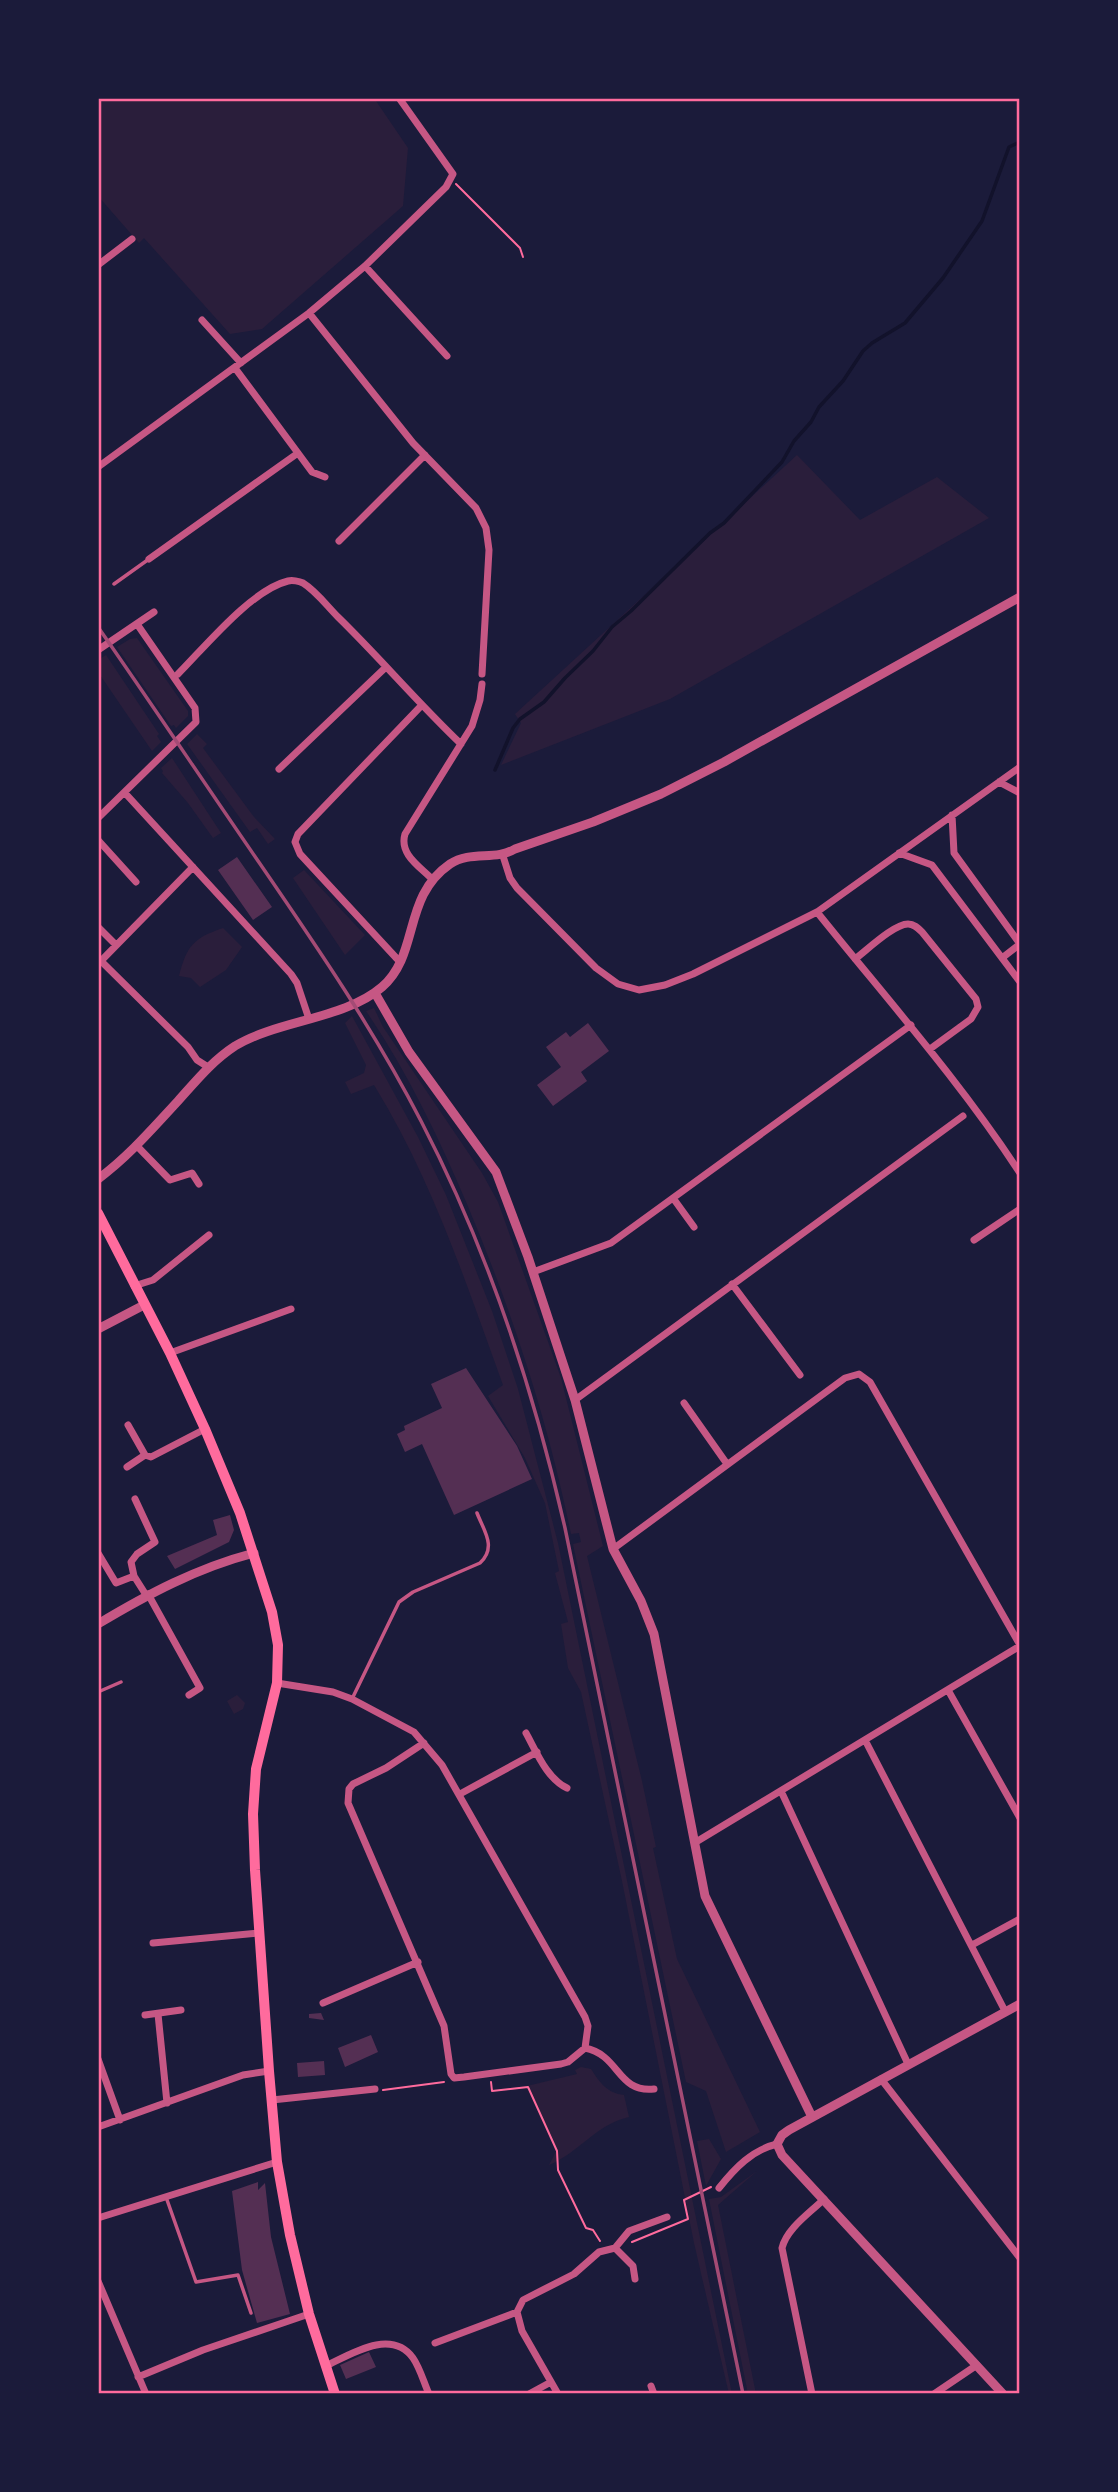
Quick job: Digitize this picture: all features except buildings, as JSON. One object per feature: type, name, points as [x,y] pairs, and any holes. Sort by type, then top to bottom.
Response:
[{"type":"main road","points":[[98,1213],[170,1353],[205,1429],[254,1553],[272,1612],[278,1645],[277,1683],[256,1769],[253,1814],[272,2100],[277,2162],[290,2235],[309,2314],[335,2394]]},
{"type":"street","points":[[98,467],[309,313],[365,267],[437,197],[452,176],[399,98]]},
{"type":"street","points":[[98,265],[132,239]]},
{"type":"street","points":[[365,267],[447,356]]},
{"type":"street","points":[[309,313],[425,456],[476,508],[488,539],[482,674]]},
{"type":"street","points":[[202,320],[238,366],[312,472],[325,477]]},
{"type":"street","points":[[149,559],[299,453]]},
{"type":"street","points":[[339,541],[425,456]]},
{"type":"street","points":[[178,674],[239,612],[267,591],[290,580],[302,582],[461,744]]},
{"type":"street","points":[[98,1179],[136,1145],[208,1067],[245,1041],[344,1007],[375,993],[388,982],[400,962],[413,916],[432,879],[449,865],[471,855],[503,856],[515,849],[593,822],[661,794],[724,762],[1020,597]]},
{"type":"street","points":[[98,650],[154,612]]},
{"type":"street","points":[[98,818],[192,727],[197,715],[195,708],[137,624]]},
{"type":"street","points":[[279,769],[386,667]]},
{"type":"street","points":[[432,879],[402,848],[402,841],[477,714],[482,684]]},
{"type":"street","points":[[400,962],[300,854],[295,842],[298,834],[421,706]]},
{"type":"street","points":[[503,856],[510,878],[517,888],[596,968],[618,984],[639,990],[665,985],[693,974],[817,912],[1020,767]]},
{"type":"street","points":[[999,782],[1020,793]]},
{"type":"street","points":[[125,793],[291,974],[297,983],[309,1019]]},
{"type":"street","points":[[953,815],[954,853],[1020,944],[1002,958]]},
{"type":"street","points":[[98,840],[136,882]]},
{"type":"street","points":[[899,853],[932,865],[1020,982]]},
{"type":"street","points":[[193,867],[99,962],[188,1047],[197,1060],[208,1067]]},
{"type":"street","points":[[817,912],[930,1049],[989,1125],[1020,1173]]},
{"type":"street","points":[[855,959],[895,929],[907,924],[922,932],[976,999],[978,1007],[971,1019],[930,1049]]},
{"type":"street","points":[[98,927],[116,945]]},
{"type":"street","points":[[375,993],[409,1052],[496,1172],[533,1272],[575,1400],[613,1549],[642,1601],[654,1634],[705,1896],[812,2117]]},
{"type":"street","points":[[533,1272],[611,1243],[911,1025]]},
{"type":"street","points":[[575,1400],[962,1115]]},
{"type":"street","points":[[136,1145],[170,1180],[192,1173],[199,1184]]},
{"type":"street","points":[[673,1198],[694,1227]]},
{"type":"street","points":[[974,1240],[1020,1209]]},
{"type":"street","points":[[134,1286],[153,1280],[209,1235]]},
{"type":"street","points":[[732,1284],[800,1375]]},
{"type":"street","points":[[98,1329],[144,1305]]},
{"type":"street","points":[[170,1353],[292,1309]]},
{"type":"street","points":[[613,1549],[845,1378],[859,1374],[870,1382],[1020,1645],[696,1842]]},
{"type":"street","points":[[684,1403],[727,1464]]},
{"type":"street","points":[[128,1425],[145,1455],[151,1457],[205,1429]]},
{"type":"street","points":[[127,1467],[145,1455]]},
{"type":"street","points":[[135,1499],[155,1542],[133,1558],[131,1567],[200,1688],[189,1695]]},
{"type":"street","points":[[98,1553],[116,1583],[134,1576]]},
{"type":"street","points":[[98,1624],[147,1595],[210,1566],[254,1553]]},
{"type":"street","points":[[277,1683],[332,1692],[352,1699],[414,1732],[424,1743],[442,1765],[585,2017],[588,2026],[585,2048],[568,2062],[454,2078],[452,2074],[444,2026],[348,1803],[349,1789],[353,1784],[386,1768],[424,1743]]},
{"type":"street","points":[[948,1690],[1020,1818]]},
{"type":"street","points":[[526,1733],[558,1784],[567,1788]]},
{"type":"street","points":[[865,1740],[1005,2011]]},
{"type":"street","points":[[460,1794],[537,1752]]},
{"type":"street","points":[[781,1791],[908,2064]]},
{"type":"street","points":[[972,1945],[1020,1919]]},
{"type":"street","points":[[153,1943],[259,1933]]},
{"type":"street","points":[[323,2003],[418,1962]]},
{"type":"street","points":[[719,2188],[744,2161],[756,2152],[777,2144],[789,2130],[1020,2004]]},
{"type":"street","points":[[145,2015],[181,2010]]},
{"type":"street","points":[[158,2014],[167,2103]]},
{"type":"street","points":[[585,2048],[602,2054],[632,2087],[639,2090],[654,2089]]},
{"type":"street","points":[[98,2059],[120,2120]]},
{"type":"street","points":[[98,2127],[243,2076],[270,2071]]},
{"type":"street","points":[[881,2079],[1020,2258]]},
{"type":"street","points":[[272,2100],[376,2089]]},
{"type":"street","points":[[777,2144],[782,2155],[1003,2394]]},
{"type":"street","points":[[98,2218],[277,2162]]},
{"type":"street","points":[[812,2394],[782,2248],[784,2239],[790,2232],[824,2199]]},
{"type":"street","points":[[558,2394],[518,2322],[517,2312],[523,2300],[574,2274],[599,2252],[615,2248],[629,2231],[667,2217]]},
{"type":"street","points":[[615,2248],[633,2266],[635,2279]]},
{"type":"street","points":[[98,2281],[146,2394]]},
{"type":"street","points":[[435,2343],[517,2312]]},
{"type":"street","points":[[138,2377],[203,2350],[309,2314]]},
{"type":"street","points":[[326,2365],[379,2343],[392,2345],[404,2349],[414,2359],[429,2394]]},
{"type":"street","points":[[934,2394],[978,2365]]},
{"type":"street","points":[[529,2394],[551,2382]]},
{"type":"street","points":[[650,2386],[654,2394]]},
{"type":"lane","points":[[114,584],[149,559]]},
{"type":"lane","points":[[352,1699],[399,1602],[413,1592],[480,1563],[487,1556],[489,1543],[477,1513]]},
{"type":"lane","points":[[98,1692],[121,1682]]},
{"type":"lane","points":[[166,2197],[196,2283],[238,2275],[251,2313]]},
{"type":"path","points":[[452,176],[520,248],[523,257]]},
{"type":"path","points":[[376,2089],[446,2082]]},
{"type":"path","points":[[491,2082],[492,2091],[528,2087],[557,2151],[558,2170],[586,2228],[593,2230],[602,2245]]},
{"type":"path","points":[[684,2200],[708,2188]]},
{"type":"shaded area","points":[[98,98],[374,98],[408,148],[403,206],[262,329],[230,334],[144,238],[139,243],[98,196]]},
{"type":"shaded area","points":[[797,455],[860,520],[937,477],[989,518],[670,699],[501,765],[521,723],[515,714]]},
{"type":"shaded area","points":[[137,638],[188,711],[188,716],[176,728],[171,726],[117,647]]},
{"type":"shaded area","points":[[106,655],[159,734],[157,736],[161,742],[152,751],[98,672],[98,660]]},
{"type":"shaded area","points":[[197,734],[207,744],[203,748],[254,817],[275,839],[268,844],[257,828],[250,832],[187,744]]},
{"type":"shaded area","points":[[172,758],[221,833],[213,838],[162,773],[161,768]]},
{"type":"shaded area","points":[[304,870],[365,935],[345,955],[293,878]]},
{"type":"shaded area","points":[[223,928],[242,947],[226,970],[200,987],[191,978],[179,976],[185,957],[193,944],[205,935]]},
{"type":"shaded area","points":[[374,1008],[383,1027],[482,1173],[498,1202],[561,1378],[603,1546],[587,1556],[642,1781],[656,1847],[653,1848],[677,1959],[760,2132],[726,2152],[706,2091],[686,2082],[573,1544],[581,1542],[579,1533],[571,1534],[540,1408],[514,1326],[483,1244],[434,1130],[395,1057],[366,1011]]},
{"type":"shaded area","points":[[352,1016],[418,1137],[446,1195],[492,1311],[518,1389],[558,1543],[732,2394],[729,2394],[694,2243],[622,1881],[581,1692],[568,1668],[561,1624],[568,1622],[555,1573],[559,1571],[545,1503],[525,1458],[488,1396],[503,1385],[431,1194],[374,1085],[351,1094],[345,1082],[364,1073],[366,1065],[345,1023]]},
{"type":"shaded area","points":[[237,1695],[245,1703],[243,1709],[234,1714],[227,1701]]},
{"type":"shaded area","points":[[581,2067],[591,2069],[608,2090],[624,2095],[629,2117],[597,2132],[560,2160],[549,2165],[557,2150],[527,2086],[577,2074],[575,2070]]},
{"type":"shaded area","points":[[709,2139],[721,2159],[706,2186],[697,2141]]},
{"type":"shaded area","points":[[757,2171],[718,2205],[756,2394],[748,2394],[709,2199],[721,2197]]},
{"type":"waterway","points":[[495,770],[513,728],[520,719],[544,702],[612,627],[710,533],[724,523],[782,462],[794,441],[811,422],[819,407],[843,381],[863,351],[905,323],[943,278],[982,221],[1009,147],[1020,142]]},
{"type":"railway","points":[[98,627],[343,987],[421,1121],[488,1269],[523,1371],[565,1528],[743,2394]]}]
